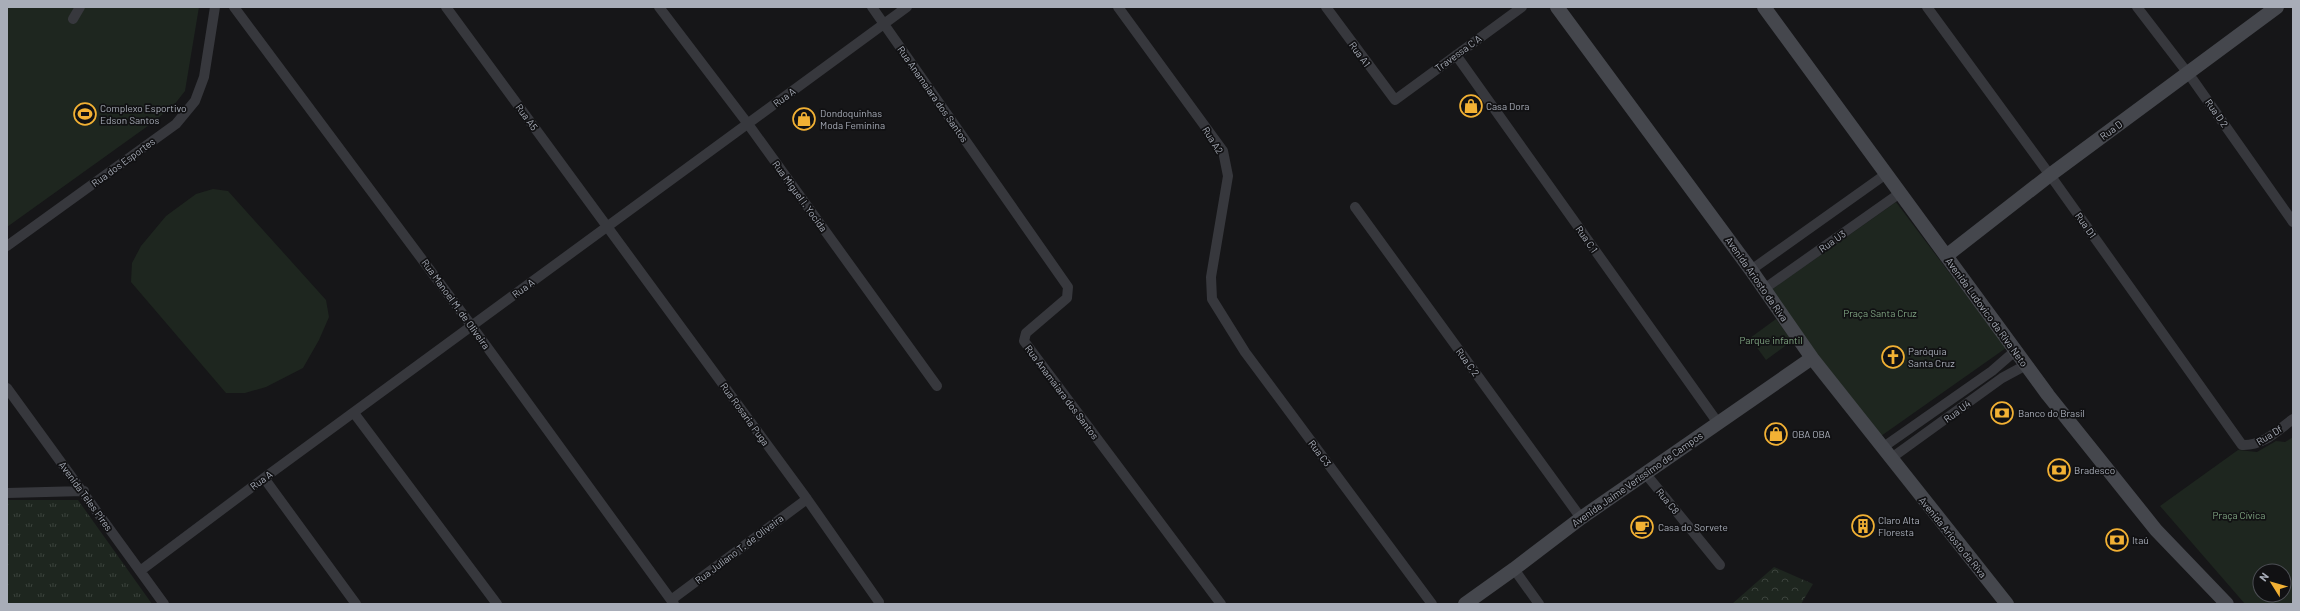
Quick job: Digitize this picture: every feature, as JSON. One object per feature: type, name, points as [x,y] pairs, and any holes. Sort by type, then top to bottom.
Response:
[{"type":"street","points":[[72,19],[80,7]]},
{"type":"street","name":"Rua dos Esportes","points":[[7,246],[176,124],[195,101],[204,77],[215,7]]},
{"type":"street","name":"Rua Manoel M. de Oliveira","points":[[234,7],[472,326],[672,602]]},
{"type":"street","name":"Rua A5","points":[[446,7],[608,227]]},
{"type":"street","name":"Rua Miguel I. Yocida","points":[[659,7],[748,124],[937,386]]},
{"type":"street","points":[[872,7],[884,24]]},
{"type":"street","name":"Rua A","points":[[140,571],[264,478],[907,7]]},
{"type":"street","name":"Rua A2","points":[[1118,7],[1223,151],[1228,176],[1211,277],[1212,299]]},
{"type":"street","name":"Rua A1","points":[[1326,7],[1394,100]]},
{"type":"street","name":"Travessa C A","points":[[1394,100],[1522,7]]},
{"type":"street","name":"Avenida Ariosto da Riva","points":[[1557,7],[1751,270],[1812,358],[2007,604]]},
{"type":"street","name":"Avenida Ludovico da Riva Neto","points":[[1764,7],[2026,365],[2156,530],[2227,604]]},
{"type":"street","name":"Rua D1","points":[[1927,7],[2050,175],[2242,445]]},
{"type":"street","name":"Rua D 2","points":[[2137,7],[2188,73],[2293,222]]},
{"type":"street","name":"Rua D","points":[[1946,256],[2050,175],[2277,7]]},
{"type":"street","name":"Rua Anamaiara dos Santos","points":[[884,24],[1068,287],[1067,298],[1026,333],[1024,341],[1221,604]]},
{"type":"street","name":"Rua C 1","points":[[1456,55],[1718,423]]},
{"type":"street","points":[[1751,270],[1886,174]]},
{"type":"street","name":"Rua U3","points":[[1764,289],[1900,193]]},
{"type":"street","name":"Rua C 2","points":[[1355,207],[1581,518]]},
{"type":"street","name":"Rua Rosaria Puga","points":[[608,227],[807,499],[879,602]]},
{"type":"street","name":"Rua C3","points":[[1212,299],[1245,352],[1432,604]]},
{"type":"street","name":"Rua U4","points":[[1886,453],[1948,401],[1992,371],[2015,350]]},
{"type":"street","name":"Avenida Jaime Veríssimo de Campos","points":[[1465,604],[1581,518],[1812,358]]},
{"type":"street","name":"Rua U4","points":[[1886,453],[1954,413],[2002,378],[2026,365]]},
{"type":"street","name":"Avenida Teles Pires","points":[[7,388],[84,491],[164,604]]},
{"type":"street","points":[[1948,401],[1954,413]]},
{"type":"street","points":[[354,413],[498,604]]},
{"type":"street","name":"Rua Df","points":[[2242,445],[2254,446],[2262,442],[2293,419]]},
{"type":"street","name":"Rua C8","points":[[1646,473],[1720,565]]},
{"type":"street","points":[[264,478],[356,604]]},
{"type":"street","points":[[7,493],[84,491]]},
{"type":"street","name":"Rua Juliano T. de Oliveira","points":[[672,602],[807,499]]},
{"type":"street","points":[[1514,569],[1540,604]]},
{"type":"green space","name":"Complexo Esportivo Edson Santos","points":[[7,7],[199,7],[185,91],[174,105],[152,123],[7,227]]},
{"type":"green space","points":[[213,189],[228,191],[326,300],[329,317],[319,340],[303,368],[266,387],[245,393],[226,393],[131,282],[132,263],[141,246],[166,216],[196,194]]},
{"type":"green space","name":"Praça Santa Cruz","points":[[1896,202],[2006,348],[1881,436],[1811,353],[1771,290]]},
{"type":"green space","name":"Parque infantil","points":[[1776,319],[1792,341],[1766,360],[1750,338]]},
{"type":"green space","name":"Praça Cívica","points":[[2293,437],[2293,604],[2245,604],[2160,506],[2238,450],[2257,452],[2276,441],[2285,442]]},
{"type":"green space","points":[[7,500],[78,500],[152,604],[7,604]]},
{"type":"green space","points":[[1774,567],[1813,584],[1801,604],[1732,604]]},
{"type":"place","name":"Casa Dora","points":[[1471,106]]},
{"type":"place","name":"Complexo Esportivo Edson Santos","points":[[85,114]]},
{"type":"place","name":"Dondoquinhas Moda Feminina","points":[[804,119]]},
{"type":"place","name":"Paróquia Santa Cruz","points":[[1893,357]]},
{"type":"place","name":"Banco do Brasil","points":[[2002,413]]},
{"type":"place","name":"OBA OBA","points":[[1776,434]]},
{"type":"place","name":"Bradesco","points":[[2059,470]]},
{"type":"place","name":"Claro Alta Floresta","points":[[1863,526]]},
{"type":"place","name":"Casa do Sorvete","points":[[1642,527]]},
{"type":"place","name":"Itaú","points":[[2117,540]]}]
